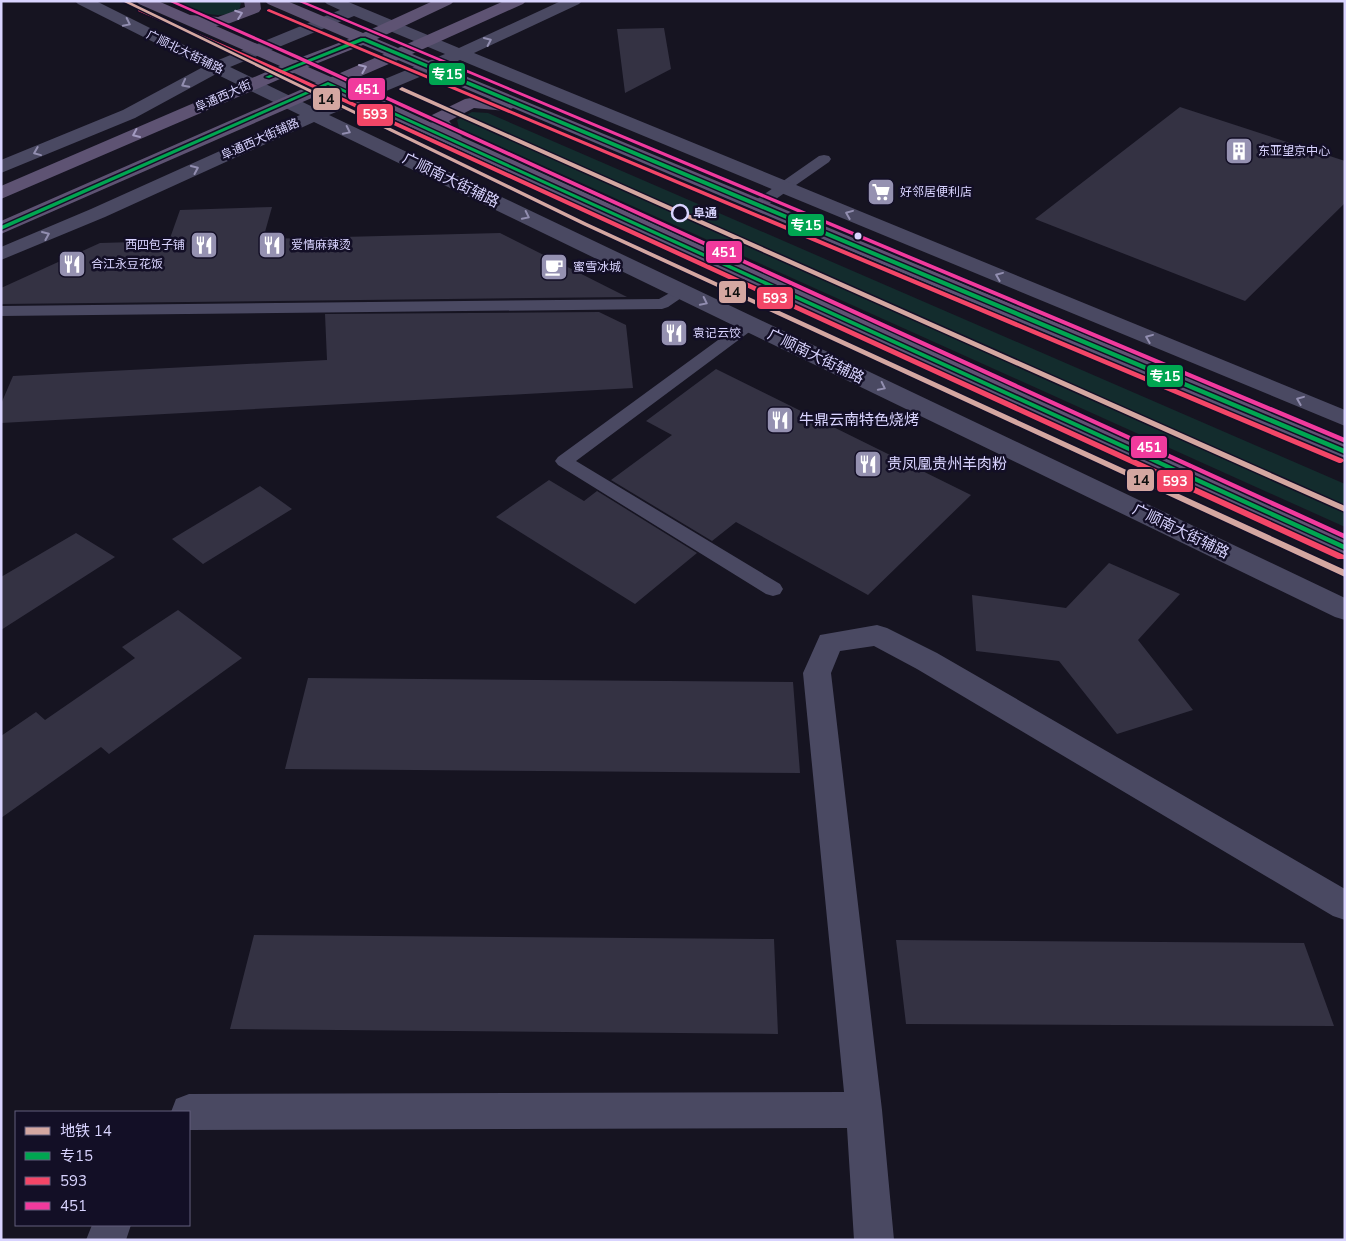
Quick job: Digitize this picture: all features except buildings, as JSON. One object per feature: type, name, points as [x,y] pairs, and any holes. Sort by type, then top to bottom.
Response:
[{"type":"main road","points":[[144,1],[294,66],[1345,548]]},
{"type":"main road","points":[[182,18],[219,22],[253,9],[252,1]]},
{"type":"main road","points":[[273,1],[1345,452]]},
{"type":"main road","name":"阜通西大街","points":[[1,193],[250,84],[363,39],[446,1]]},
{"type":"main road","points":[[1,228],[518,1]]},
{"type":"main road","points":[[457,142],[438,119],[471,103],[528,107]]},
{"type":"street","name":"广顺北大街辅路","points":[[83,1],[288,102]]},
{"type":"street","points":[[332,1],[1345,419]]},
{"type":"street","points":[[1,167],[128,114],[216,67],[374,1]]},
{"type":"street","name":"阜通西大街辅路","points":[[1,254],[98,213],[314,114],[459,54],[574,1]]},
{"type":"street","name":"广顺南大街辅路","points":[[288,102],[1345,610]]},
{"type":"street","points":[[874,1240],[864,1110],[817,673],[830,642],[877,635],[926,661],[1345,906]]},
{"type":"street","points":[[190,1112],[864,1110]]},
{"type":"street","points":[[106,1240],[110,1226]]},
{"type":"lane","points":[[758,205],[824,159]]},
{"type":"lane","points":[[1,311],[662,304],[682,291]]},
{"type":"lane","points":[[750,324],[564,461],[773,588]]},
{"type":"green space","points":[[175,1],[238,1],[241,3],[239,11],[230,14],[213,15]]},
{"type":"green space","points":[[472,112],[488,113],[1345,484],[1345,527],[459,128],[457,120]]},
{"type":"metro line","name":"14","points":[[124,1],[585,224],[1345,574]]},
{"type":"metro line","name":"14","points":[[402,89],[1345,509]]},
{"type":"transit line","name":"451","points":[[170,1],[297,57],[1345,537]]},
{"type":"transit line","name":"451","points":[[299,1],[1345,441]]},
{"type":"transit line","name":"593","points":[[140,10],[289,75],[1341,557]]},
{"type":"transit line","name":"593","points":[[269,10],[1341,461]]},
{"type":"transit line","name":"专15","points":[[267,77],[363,39],[1345,452]]},
{"type":"transit line","name":"专15","points":[[1,228],[328,83],[1345,548]]},
{"type":"place","name":"东亚望京中心","points":[[1239,151]]},
{"type":"place","name":"好邻居便利店","points":[[881,192]]},
{"type":"place","name":"阜通","points":[[680,213]]},
{"type":"place","name":"西四包子铺","points":[[204,245]]},
{"type":"place","name":"爱情麻辣烫","points":[[272,245]]},
{"type":"place","name":"合江永豆花饭","points":[[72,264]]},
{"type":"place","name":"蜜雪冰城","points":[[554,267]]},
{"type":"place","name":"袁记云饺","points":[[674,333]]},
{"type":"place","name":"牛鼎云南特色烧烤","points":[[780,420]]},
{"type":"place","name":"贵凤凰贵州羊肉粉","points":[[868,464]]}]
